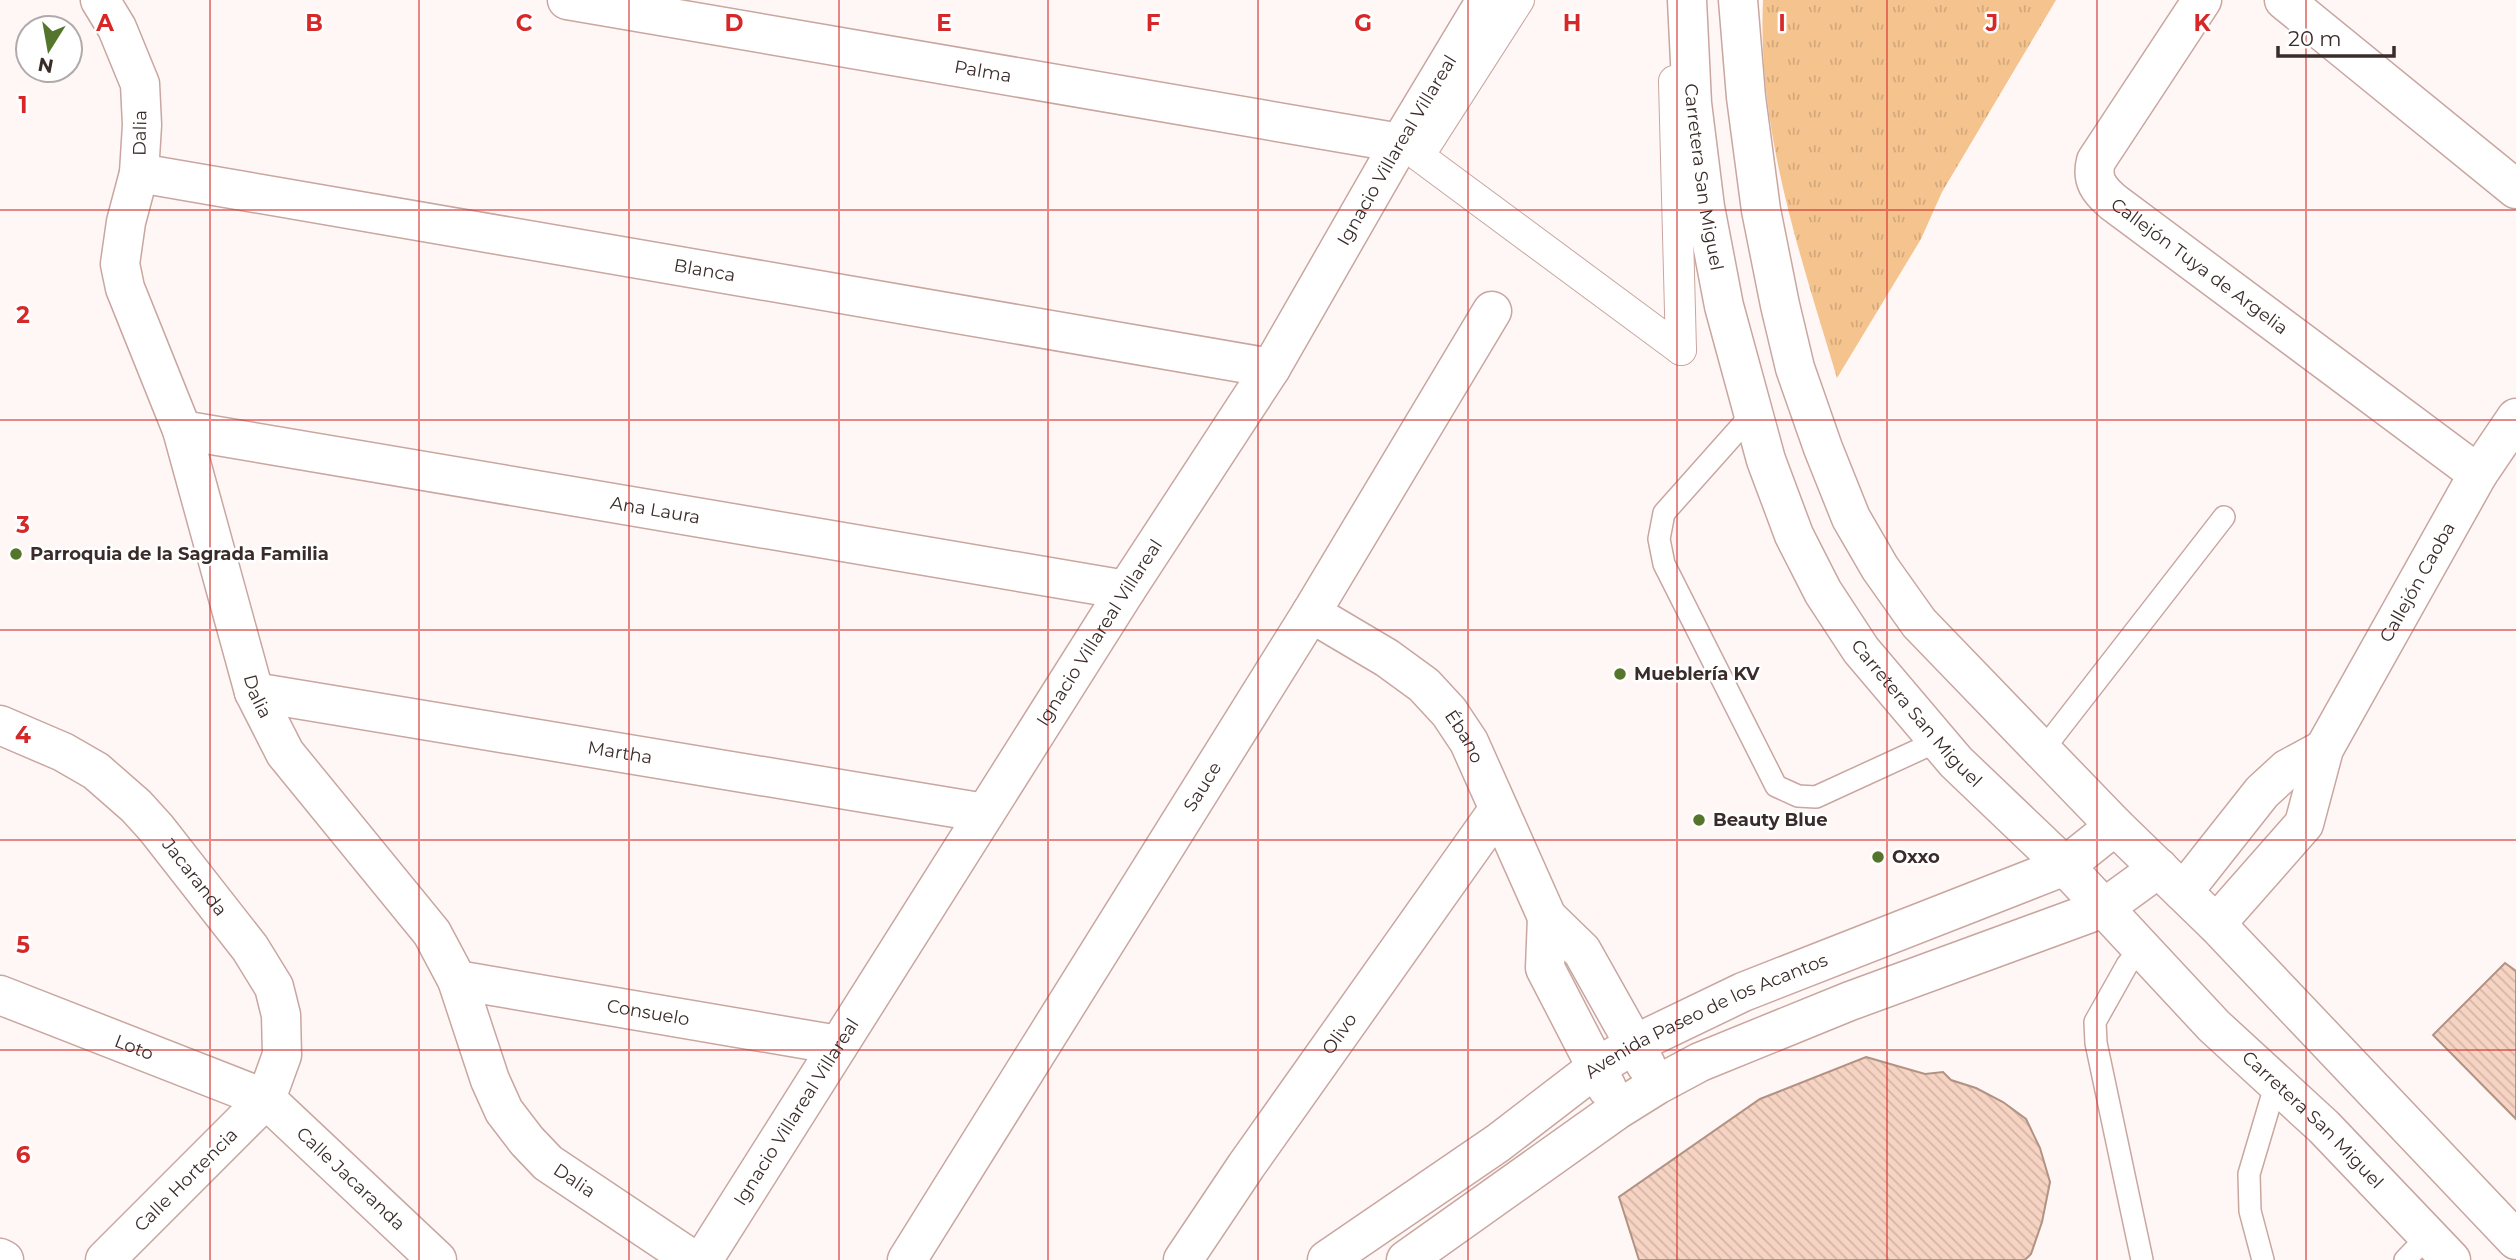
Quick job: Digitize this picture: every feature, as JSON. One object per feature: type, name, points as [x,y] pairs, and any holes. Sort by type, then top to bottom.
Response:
[{"type":"street","name":"Dalia","points":[[100,0],[117,29],[139,84],[142,125],[139,173],[126,222],[120,264],[125,288],[182,430],[254,692],[285,753],[432,933],[457,980],[490,1080],[504,1111],[527,1141],[548,1163],[693,1260]]},
{"type":"street","name":"Palma","points":[[567,0],[704,11],[1400,143]]},
{"type":"street","name":"Ignacio Villareal Villareal","points":[[703,1260],[1126,590],[1271,368],[1400,143],[1486,0]]},
{"type":"street","points":[[1519,0],[1419,156],[1681,350],[1672,0]]},
{"type":"street","name":"Carretera San Miguel","points":[[1687,0],[1692,103],[1705,207],[1724,306],[1766,460],[1794,536],[1822,592],[1861,650],[1956,762],[2065,866],[2214,1026],[2324,1127],[2428,1252]]},
{"type":"street","points":[[1738,0],[1746,97],[1761,210],[1795,368],[1822,449],[1851,518],[1880,568],[1919,623],[2115,826],[2216,924],[2516,1240]]},
{"type":"street","name":"Callejón Tuya de Argelia","points":[[2202,0],[2096,161],[2094,178],[2098,187],[2113,202],[2478,474]]},
{"type":"street","points":[[2284,0],[2516,189]]},
{"type":"street","name":"Blanca","points":[[139,173],[1271,368]]},
{"type":"street","name":"Sauce","points":[[907,1260],[1311,613],[1492,311]]},
{"type":"street","name":"Callejón Caoba","points":[[2216,924],[2304,824],[2324,749],[2478,474],[2516,418]]},
{"type":"street","name":"Ana Laura","points":[[182,430],[1126,590]]},
{"type":"street","name":"Ébano","points":[[1311,613],[1387,658],[1433,694],[1450,712],[1469,742],[1547,917],[1582,951],[1657,1085]]},
{"type":"street","name":"Martha","points":[[254,692],[985,813]]},
{"type":"street","name":"Jacaranda","points":[[0,724],[63,751],[96,771],[118,789],[156,828],[250,948],[274,987],[281,1015],[282,1055],[267,1099]]},
{"type":"street","points":[[1406,1260],[1617,1110],[1700,1062],[1850,1001],[2104,908],[2171,880],[2287,769],[2324,749]]},
{"type":"street","name":"Olivo","points":[[1183,1260],[1246,1166],[1498,810]]},
{"type":"street","name":"Avenida Paseo de los Acantos","points":[[1327,1260],[1497,1143],[1597,1067],[1635,1044],[1743,992],[2065,866],[2115,826]]},
{"type":"street","name":"Ébano","points":[[1547,917],[1545,968],[1617,1110]]},
{"type":"street","points":[[1833,955],[1850,1001]]},
{"type":"street","name":"Consuelo","points":[[457,980],[838,1045]]},
{"type":"street","name":"Loto","points":[[0,995],[267,1099]]},
{"type":"street","name":"Calle Hortencia","points":[[105,1260],[267,1099]]},
{"type":"street","name":"Calle Jacaranda","points":[[267,1099],[437,1260]]},
{"type":"lane","points":[[1753,413],[1664,513],[1660,539],[1664,564],[1776,786],[1798,796],[1816,797],[1938,741]]},
{"type":"lane","points":[[2042,751],[2224,517]]},
{"type":"lane","points":[[2141,948],[2127,965],[2095,1022],[2096,1043],[2142,1260]]},
{"type":"lane","points":[[2263,1260],[2250,1211],[2249,1174],[2276,1083]]},
{"type":"green space","points":[[1763,0],[2056,0],[1942,192],[1921,239],[1837,378],[1796,238],[1774,144],[1763,49]]},
{"type":"building","points":[[2505,963],[2516,971],[2516,1119],[2433,1035]]},
{"type":"building","points":[[1866,1057],[1925,1074],[1943,1072],[1951,1080],[1976,1088],[2003,1102],[2026,1119],[2040,1148],[2050,1182],[2042,1222],[2031,1254],[2025,1260],[1639,1260],[1619,1197],[1760,1099]]},
{"type":"place","name":"Parroquia de la Sagrada Familia","points":[[16,554]]},
{"type":"place","name":"Mueblería KV","points":[[1620,674]]},
{"type":"place","name":"Beauty Blue","points":[[1699,820]]},
{"type":"place","name":"Oxxo","points":[[1878,857]]}]
